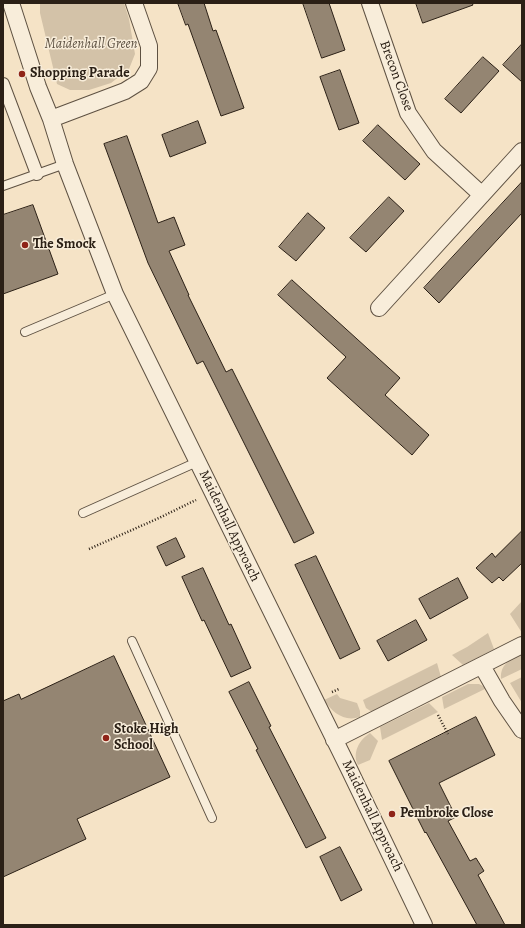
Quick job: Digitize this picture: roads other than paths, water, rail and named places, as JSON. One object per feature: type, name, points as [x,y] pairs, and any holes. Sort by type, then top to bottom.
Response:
[{"type":"street","points":[[11,3],[38,87],[51,119],[125,91],[141,81],[149,68],[149,46],[134,3]]},
{"type":"street","name":"Brecon Close","points":[[370,3],[408,113],[434,151],[482,195]]},
{"type":"street","points":[[3,84],[37,174]]},
{"type":"street","name":"Maidenhall Approach","points":[[51,119],[65,164],[114,294],[350,771],[424,925]]},
{"type":"street","points":[[378,308],[522,151]]},
{"type":"street","points":[[334,740],[522,645]]},
{"type":"street","points":[[482,666],[502,701],[522,730]]},
{"type":"lane","points":[[3,186],[65,164]]},
{"type":"lane","points":[[25,332],[114,294]]},
{"type":"lane","points":[[83,513],[197,462]]},
{"type":"lane","points":[[132,641],[212,818]]},
{"type":"place","name":"Shopping Parade","points":[[22,74]]},
{"type":"place","name":"The Smock","points":[[25,245]]},
{"type":"place","name":"Stoke High School","points":[[106,738]]},
{"type":"place","name":"Pembroke Close","points":[[392,814]]},
{"type":"park label","name":"Maidenhall Green","points":[[91,45]]}]
